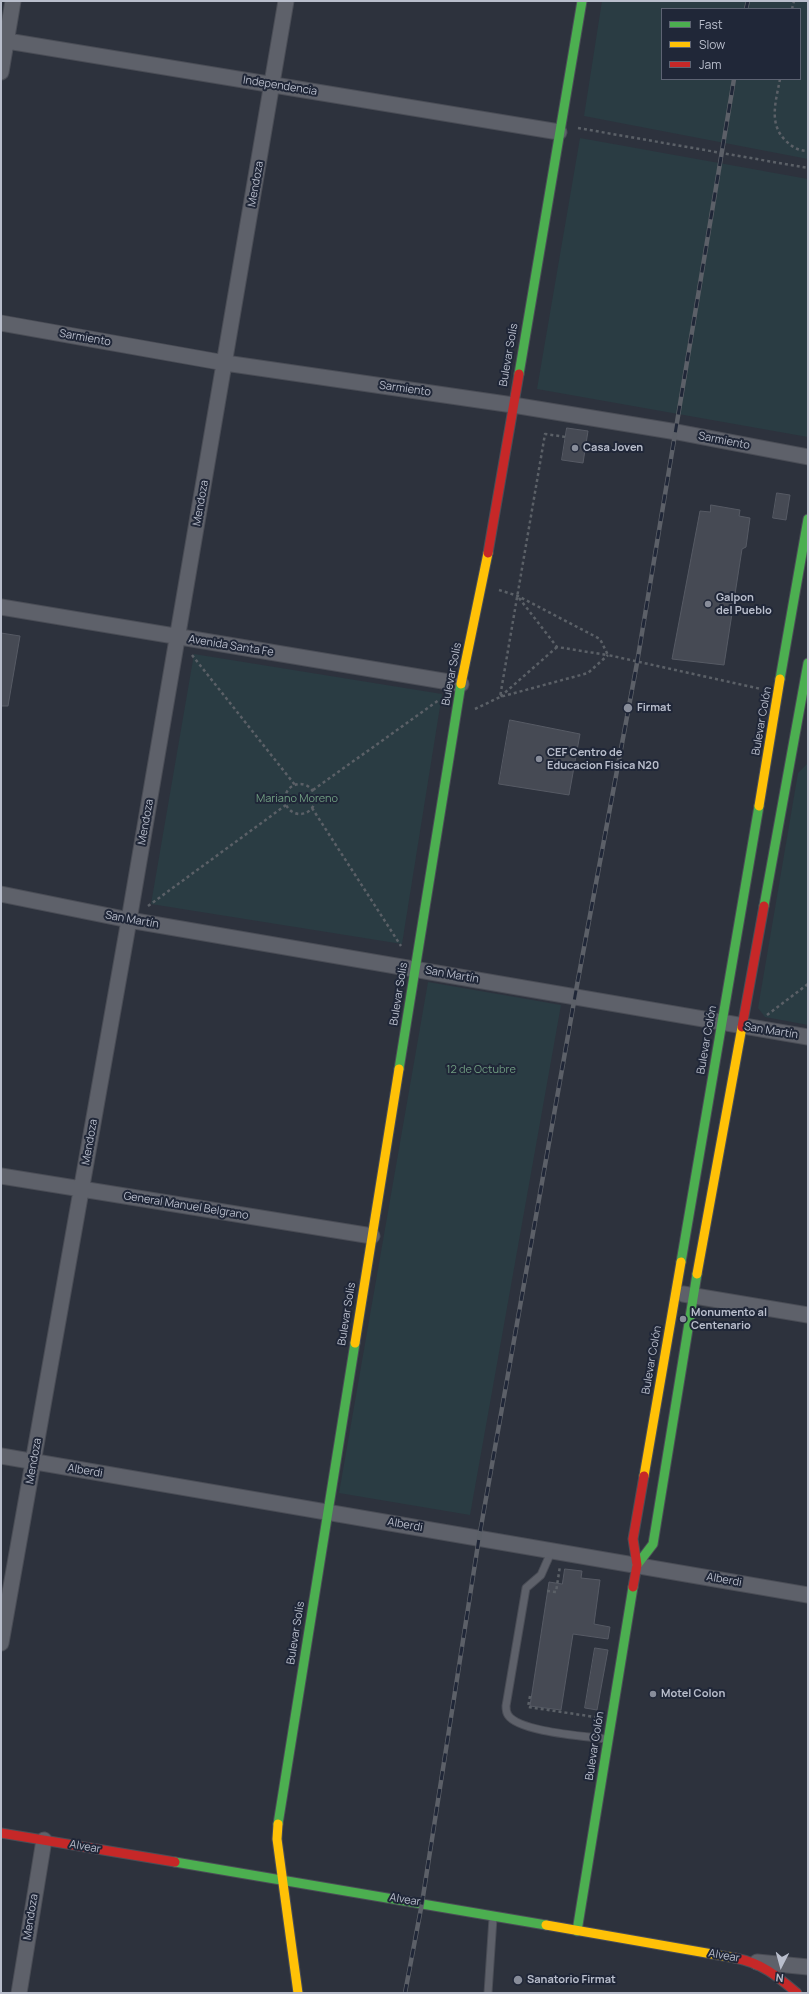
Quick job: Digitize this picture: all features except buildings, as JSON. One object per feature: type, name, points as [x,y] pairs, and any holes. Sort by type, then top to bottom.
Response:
[{"type":"street","points":[[1,72],[4,41],[13,1]]},
{"type":"street","name":"Mendoza","points":[[1,1643],[129,920],[273,85],[286,1]]},
{"type":"street","name":"Bulevar Solís","points":[[298,1993],[284,1881],[277,1839],[279,1815],[461,684],[483,585],[512,405],[582,1]]},
{"type":"street","name":"Independencia","points":[[4,41],[273,85],[560,128]]},
{"type":"street","name":"Sarmiento","points":[[1,322],[225,363],[512,405],[677,432],[808,457]]},
{"type":"street","name":"Bulevar Colón","points":[[637,1566],[653,1544],[693,1296],[742,1026],[781,749],[779,693],[808,519]]},
{"type":"street","name":"Avenida Santa Fe","points":[[1,607],[461,684]]},
{"type":"street","name":"Bulevar Colón","points":[[577,1931],[637,1566],[634,1539],[722,1022],[781,749],[808,663]]},
{"type":"street","points":[[781,749],[803,753]]},
{"type":"street","name":"San Martín","points":[[1,894],[129,920],[415,968],[808,1037]]},
{"type":"street","name":"General Manuel Belgrano","points":[[1,1176],[372,1236]]},
{"type":"street","points":[[676,1292],[808,1315]]},
{"type":"street","name":"Alberdi","points":[[1,1456],[808,1595]]},
{"type":"street","name":"Alvear","points":[[1,1833],[752,1961],[808,1967]]},
{"type":"street","name":"Mendoza","points":[[19,1993],[44,1840]]},
{"type":"street","points":[[752,1961],[776,1974],[797,1993]]},
{"type":"lane","points":[[552,1550],[541,1575],[526,1588],[506,1706],[508,1714],[514,1720],[534,1729],[608,1739]]},
{"type":"lane","points":[[488,1993],[493,1916]]},
{"type":"path","points":[[780,80],[774,109],[777,131],[789,144],[802,151],[808,151]]},
{"type":"path","points":[[560,128],[808,168]]},
{"type":"path","points":[[500,697],[545,434],[566,437]]},
{"type":"path","points":[[483,585],[518,596],[600,639],[608,655]]},
{"type":"path","points":[[518,596],[558,647],[608,655],[779,693]]},
{"type":"path","points":[[178,637],[294,785]]},
{"type":"path","points":[[500,697],[558,647]]},
{"type":"path","points":[[456,718],[500,697],[588,673],[608,655]]},
{"type":"path","points":[[313,790],[461,684]]},
{"type":"path","points":[[305,784],[313,790],[316,800],[312,808],[304,814],[293,813],[286,805],[286,793],[294,785],[305,784]]},
{"type":"path","points":[[129,920],[286,805]]},
{"type":"path","points":[[312,808],[415,968]]},
{"type":"path","points":[[764,1017],[808,984]]},
{"type":"path","points":[[547,1591],[556,1592],[558,1582]]},
{"type":"path","points":[[530,1696],[528,1707],[611,1719]]},
{"type":"green space","points":[[602,1],[808,1],[808,159],[584,116]]},
{"type":"green space","points":[[580,138],[808,179],[808,437],[537,389]]},
{"type":"green space","name":"Mariano Moreno","points":[[194,654],[442,694],[402,944],[151,904]]},
{"type":"green space","points":[[808,763],[808,1025],[765,1017],[758,1008],[798,773]]},
{"type":"green space","name":"12 de Octubre","points":[[428,982],[561,1005],[470,1515],[339,1493]]},
{"type":"railway","points":[[746,8],[748,1]]},
{"type":"railway","points":[[405,1993],[422,1903],[479,1538],[575,996],[637,663],[734,80]]},
{"type":"traffic: fast","points":[[519,374],[582,1]]},
{"type":"traffic: fast","points":[[780,679],[808,519]]},
{"type":"traffic: fast","points":[[764,906],[808,663]]},
{"type":"traffic: fast","points":[[399,1069],[461,684]]},
{"type":"traffic: fast","points":[[681,1262],[759,806]]},
{"type":"traffic: fast","points":[[637,1565],[653,1544],[697,1274]]},
{"type":"traffic: fast","points":[[278,1824],[355,1343]]},
{"type":"traffic: fast","points":[[577,1931],[633,1587]]},
{"type":"traffic: fast","points":[[175,1862],[546,1925]]},
{"type":"traffic: slow","points":[[461,684],[488,553]]},
{"type":"traffic: slow","points":[[759,806],[780,679]]},
{"type":"traffic: slow","points":[[697,1274],[742,1027]]},
{"type":"traffic: slow","points":[[355,1343],[399,1069]]},
{"type":"traffic: slow","points":[[644,1476],[681,1262]]},
{"type":"traffic: slow","points":[[278,1824],[277,1839],[298,1993]]},
{"type":"traffic: slow","points":[[546,1925],[735,1958]]},
{"type":"traffic: jam","points":[[488,553],[519,374]]},
{"type":"traffic: jam","points":[[742,1027],[764,906]]},
{"type":"traffic: jam","points":[[633,1587],[637,1565],[633,1539],[644,1476]]},
{"type":"traffic: jam","points":[[1,1833],[175,1862]]},
{"type":"traffic: jam","points":[[735,1958],[753,1963],[769,1971],[797,1993]]},
{"type":"place","name":"Casa Joven","points":[[575,448]]},
{"type":"place","name":"Galpon del Pueblo","points":[[708,604]]},
{"type":"place","name":"Firmat","points":[[628,708]]},
{"type":"place","name":"CEF Centro de Educacion Fisica N20","points":[[539,759]]},
{"type":"place","name":"Monumento al Centenario","points":[[683,1319]]},
{"type":"place","name":"Motel Colon","points":[[653,1694]]},
{"type":"place","name":"Sanatorio Firmat","points":[[518,1980]]}]
